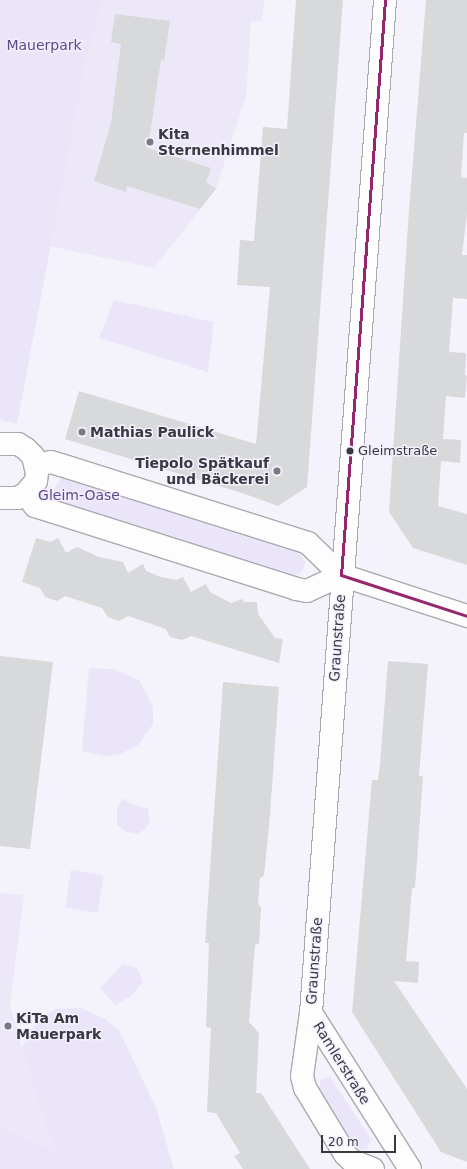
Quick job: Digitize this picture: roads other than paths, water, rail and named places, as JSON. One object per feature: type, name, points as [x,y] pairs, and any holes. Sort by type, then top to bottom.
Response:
[{"type":"street","name":"Graunstraße","points":[[310,1013],[341,574],[385,0]]},
{"type":"street","points":[[0,444],[18,444],[26,449],[37,465],[36,481],[26,494],[17,498],[0,498]]},
{"type":"street","points":[[37,465],[51,462],[308,543],[341,574],[467,616]]},
{"type":"street","points":[[26,494],[35,506],[296,589],[307,591],[341,574]]},
{"type":"street","name":"Ramlerstraße","points":[[310,1013],[302,1065],[305,1088],[345,1154],[352,1161],[373,1169]]},
{"type":"street","name":"Ramlerstraße","points":[[310,1013],[410,1169]]},
{"type":"place","name":"Kita Sternenhimmel","points":[[150,142]]},
{"type":"place","name":"Mathias Paulick","points":[[82,432]]},
{"type":"place","name":"Gleimstraße","points":[[350,451]]},
{"type":"place","name":"Tiepolo Spätkauf und Bäckerei","points":[[277,471]]},
{"type":"place","name":"KiTa Am Mauerpark","points":[[8,1026]]},
{"type":"park label","name":"Mauerpark","points":[[44,45]]},
{"type":"park label","name":"Gleim-Oase","points":[[79,495]]}]
